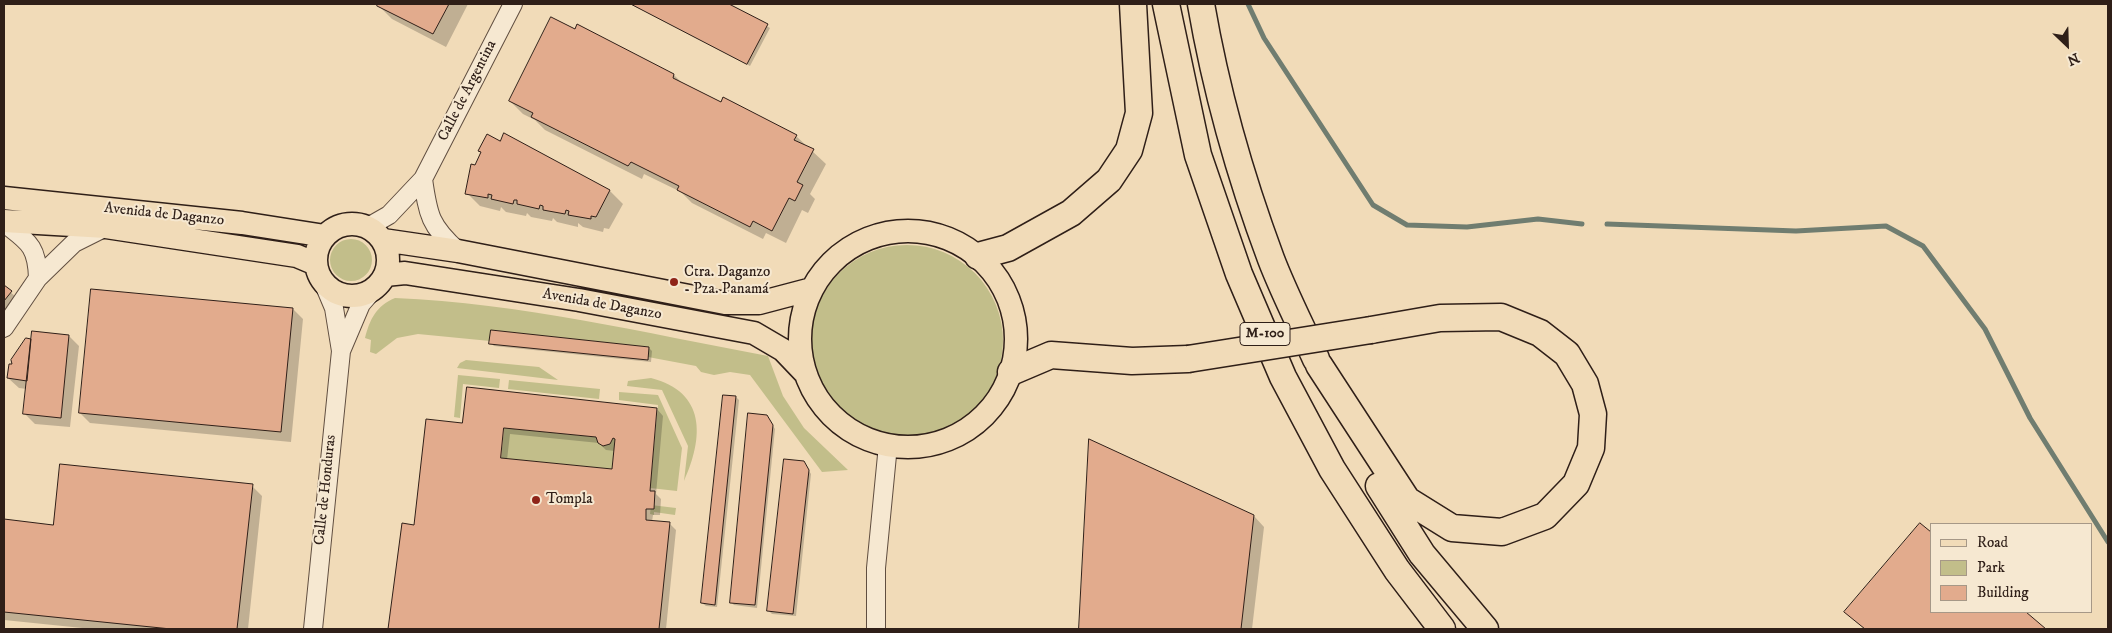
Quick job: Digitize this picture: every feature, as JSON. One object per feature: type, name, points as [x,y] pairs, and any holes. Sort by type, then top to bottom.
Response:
[{"type":"highway","points":[[978,256],[1008,248],[1071,214],[1109,180],[1129,150],[1140,113],[1133,4]]},
{"type":"highway","name":"M-100","points":[[1166,4],[1198,155],[1239,274],[1284,376],[1332,469],[1397,570],[1442,629]]},
{"type":"highway","name":"M-100","points":[[1201,4],[1208,45],[1232,144],[1272,260],[1353,445],[1422,554],[1485,629]]},
{"type":"highway","points":[[1011,372],[1051,356],[1132,360],[1188,359],[1440,318],[1501,317],[1540,333],[1567,354],[1585,384],[1593,414],[1591,448],[1576,484],[1545,516],[1502,532],[1452,528],[1407,500],[1319,366]]},
{"type":"main road","name":"Avenida de Daganzo","points":[[4,198],[242,224],[325,236]]},
{"type":"main road","name":"Avenida de Daganzo","points":[[4,222],[106,227],[297,256],[320,273]]},
{"type":"main road","points":[[350,224],[375,234],[389,258],[380,282],[366,294],[349,296],[339,294],[320,273],[316,254],[325,236],[340,226],[350,224]]},
{"type":"main road","points":[[919,232],[943,237],[950,239],[978,256],[994,272],[1006,292],[1013,313],[1016,333],[1016,353],[1011,372],[1001,395],[980,420],[952,438],[921,446],[888,446],[860,436],[836,420],[817,398],[804,372],[799,344],[802,316],[812,289],[831,263],[857,244],[887,233],[919,232]]},
{"type":"main road","name":"Avenida de Daganzo","points":[[375,234],[725,303],[759,303],[812,289]]},
{"type":"main road","name":"Avenida de Daganzo","points":[[380,282],[404,273],[579,300],[754,333],[783,350],[804,372]]},
{"type":"street","name":"Calle de Argentina","points":[[375,234],[388,215],[406,199],[423,179],[512,4]]},
{"type":"street","points":[[423,179],[427,211],[434,226],[458,251]]},
{"type":"street","points":[[4,222],[25,239],[33,250],[38,259],[38,278]]},
{"type":"street","points":[[4,328],[38,278],[74,243],[106,227]]},
{"type":"street","name":"Calle de Honduras","points":[[313,629],[341,351],[334,308],[320,273]]},
{"type":"street","name":"Calle de Honduras","points":[[341,351],[361,304],[380,282]]},
{"type":"street","points":[[876,629],[876,568],[888,446]]},
{"type":"green space","points":[[351,239],[366,245],[372,260],[366,275],[351,281],[336,275],[330,260],[336,245]]},
{"type":"green space","points":[[907,245],[935,249],[960,261],[975,273],[987,288],[999,313],[1003,341],[999,369],[987,394],[975,409],[960,421],[935,433],[907,437],[879,433],[854,421],[839,409],[827,394],[815,369],[811,341],[815,313],[827,288],[839,273],[854,261],[879,249]]},
{"type":"green space","points":[[395,298],[442,301],[535,312],[768,356],[783,396],[804,428],[848,470],[822,472],[750,375],[730,372],[714,375],[701,372],[696,366],[648,357],[649,347],[491,330],[490,341],[418,334],[397,338],[376,354],[370,352],[371,340],[365,338],[369,325],[378,309]]},
{"type":"green space","points":[[466,360],[539,367],[558,380],[457,368],[460,363]]},
{"type":"green space","points":[[458,375],[500,379],[499,388],[463,384],[460,418],[454,417]]},
{"type":"green space","points":[[651,378],[669,385],[682,394],[691,405],[696,418],[695,448],[691,465],[684,481],[688,446],[662,390],[627,386],[628,381]]},
{"type":"green space","points":[[509,380],[600,389],[599,399],[508,389]]},
{"type":"green space","points":[[619,392],[658,395],[682,448],[677,491],[650,488],[658,405],[619,400]]},
{"type":"green space","points":[[504,428],[596,437],[598,443],[603,446],[610,444],[613,438],[615,439],[612,469],[501,458]]},
{"type":"green space","points":[[651,505],[676,508],[675,515],[654,512],[654,515],[650,514]]},
{"type":"building","points":[[378,4],[449,4],[433,34],[377,6]]},
{"type":"building","points":[[631,4],[729,4],[768,24],[747,64]]},
{"type":"building","points":[[551,17],[575,29],[577,24],[674,74],[673,78],[721,102],[723,97],[797,135],[794,140],[814,149],[797,182],[803,185],[795,201],[789,198],[772,231],[753,221],[750,227],[677,190],[679,186],[631,162],[628,166],[531,117],[533,113],[509,101]]},
{"type":"building","points":[[504,133],[610,190],[596,217],[591,216],[591,219],[568,215],[569,211],[566,210],[565,214],[543,210],[543,206],[540,205],[539,209],[517,204],[517,200],[514,200],[513,204],[491,199],[492,195],[488,194],[488,198],[465,194],[471,164],[475,165],[481,152],[478,151],[487,134],[500,141]]},
{"type":"building","points":[[4,285],[12,291],[4,301]]},
{"type":"building","points":[[91,289],[293,308],[281,432],[79,413]]},
{"type":"building","points":[[491,330],[649,347],[648,360],[489,344]]},
{"type":"building","points":[[32,331],[69,335],[61,418],[23,414]]},
{"type":"building","points":[[26,338],[31,339],[27,381],[7,378],[9,364],[12,364],[11,360]]},
{"type":"building","name":"Tompla","points":[[467,387],[657,408],[650,491],[655,491],[654,509],[646,509],[646,520],[670,522],[659,629],[388,629],[402,523],[414,525],[426,419],[462,423]],"holes":[[[504,428],[596,437],[598,443],[603,446],[610,444],[613,438],[615,439],[612,469],[501,458]]]},
{"type":"building","points":[[723,395],[736,396],[715,605],[701,603]]},
{"type":"building","points":[[748,413],[767,415],[773,425],[755,605],[730,603]]},
{"type":"building","points":[[1089,439],[1254,515],[1241,629],[1079,629]]},
{"type":"building","points":[[784,459],[804,461],[809,470],[793,614],[767,611]]},
{"type":"building","points":[[60,464],[253,484],[237,629],[171,629],[4,612],[4,519],[53,525]]},
{"type":"building","points":[[1920,523],[1930,531],[1930,613],[2027,613],[2046,629],[1865,629],[1844,612]]},
{"type":"waterway","points":[[1248,4],[1264,38],[1373,205],[1407,225],[1467,227],[1538,219],[1582,224]]},
{"type":"waterway","points":[[1607,224],[1796,231],[1886,226],[1923,246],[1985,329],[2030,418],[2108,542]]},
{"type":"place","name":"Ctra. Daganzo - Pza. Panamá","points":[[674,282]]},
{"type":"place","name":"Tompla","points":[[536,500]]}]
